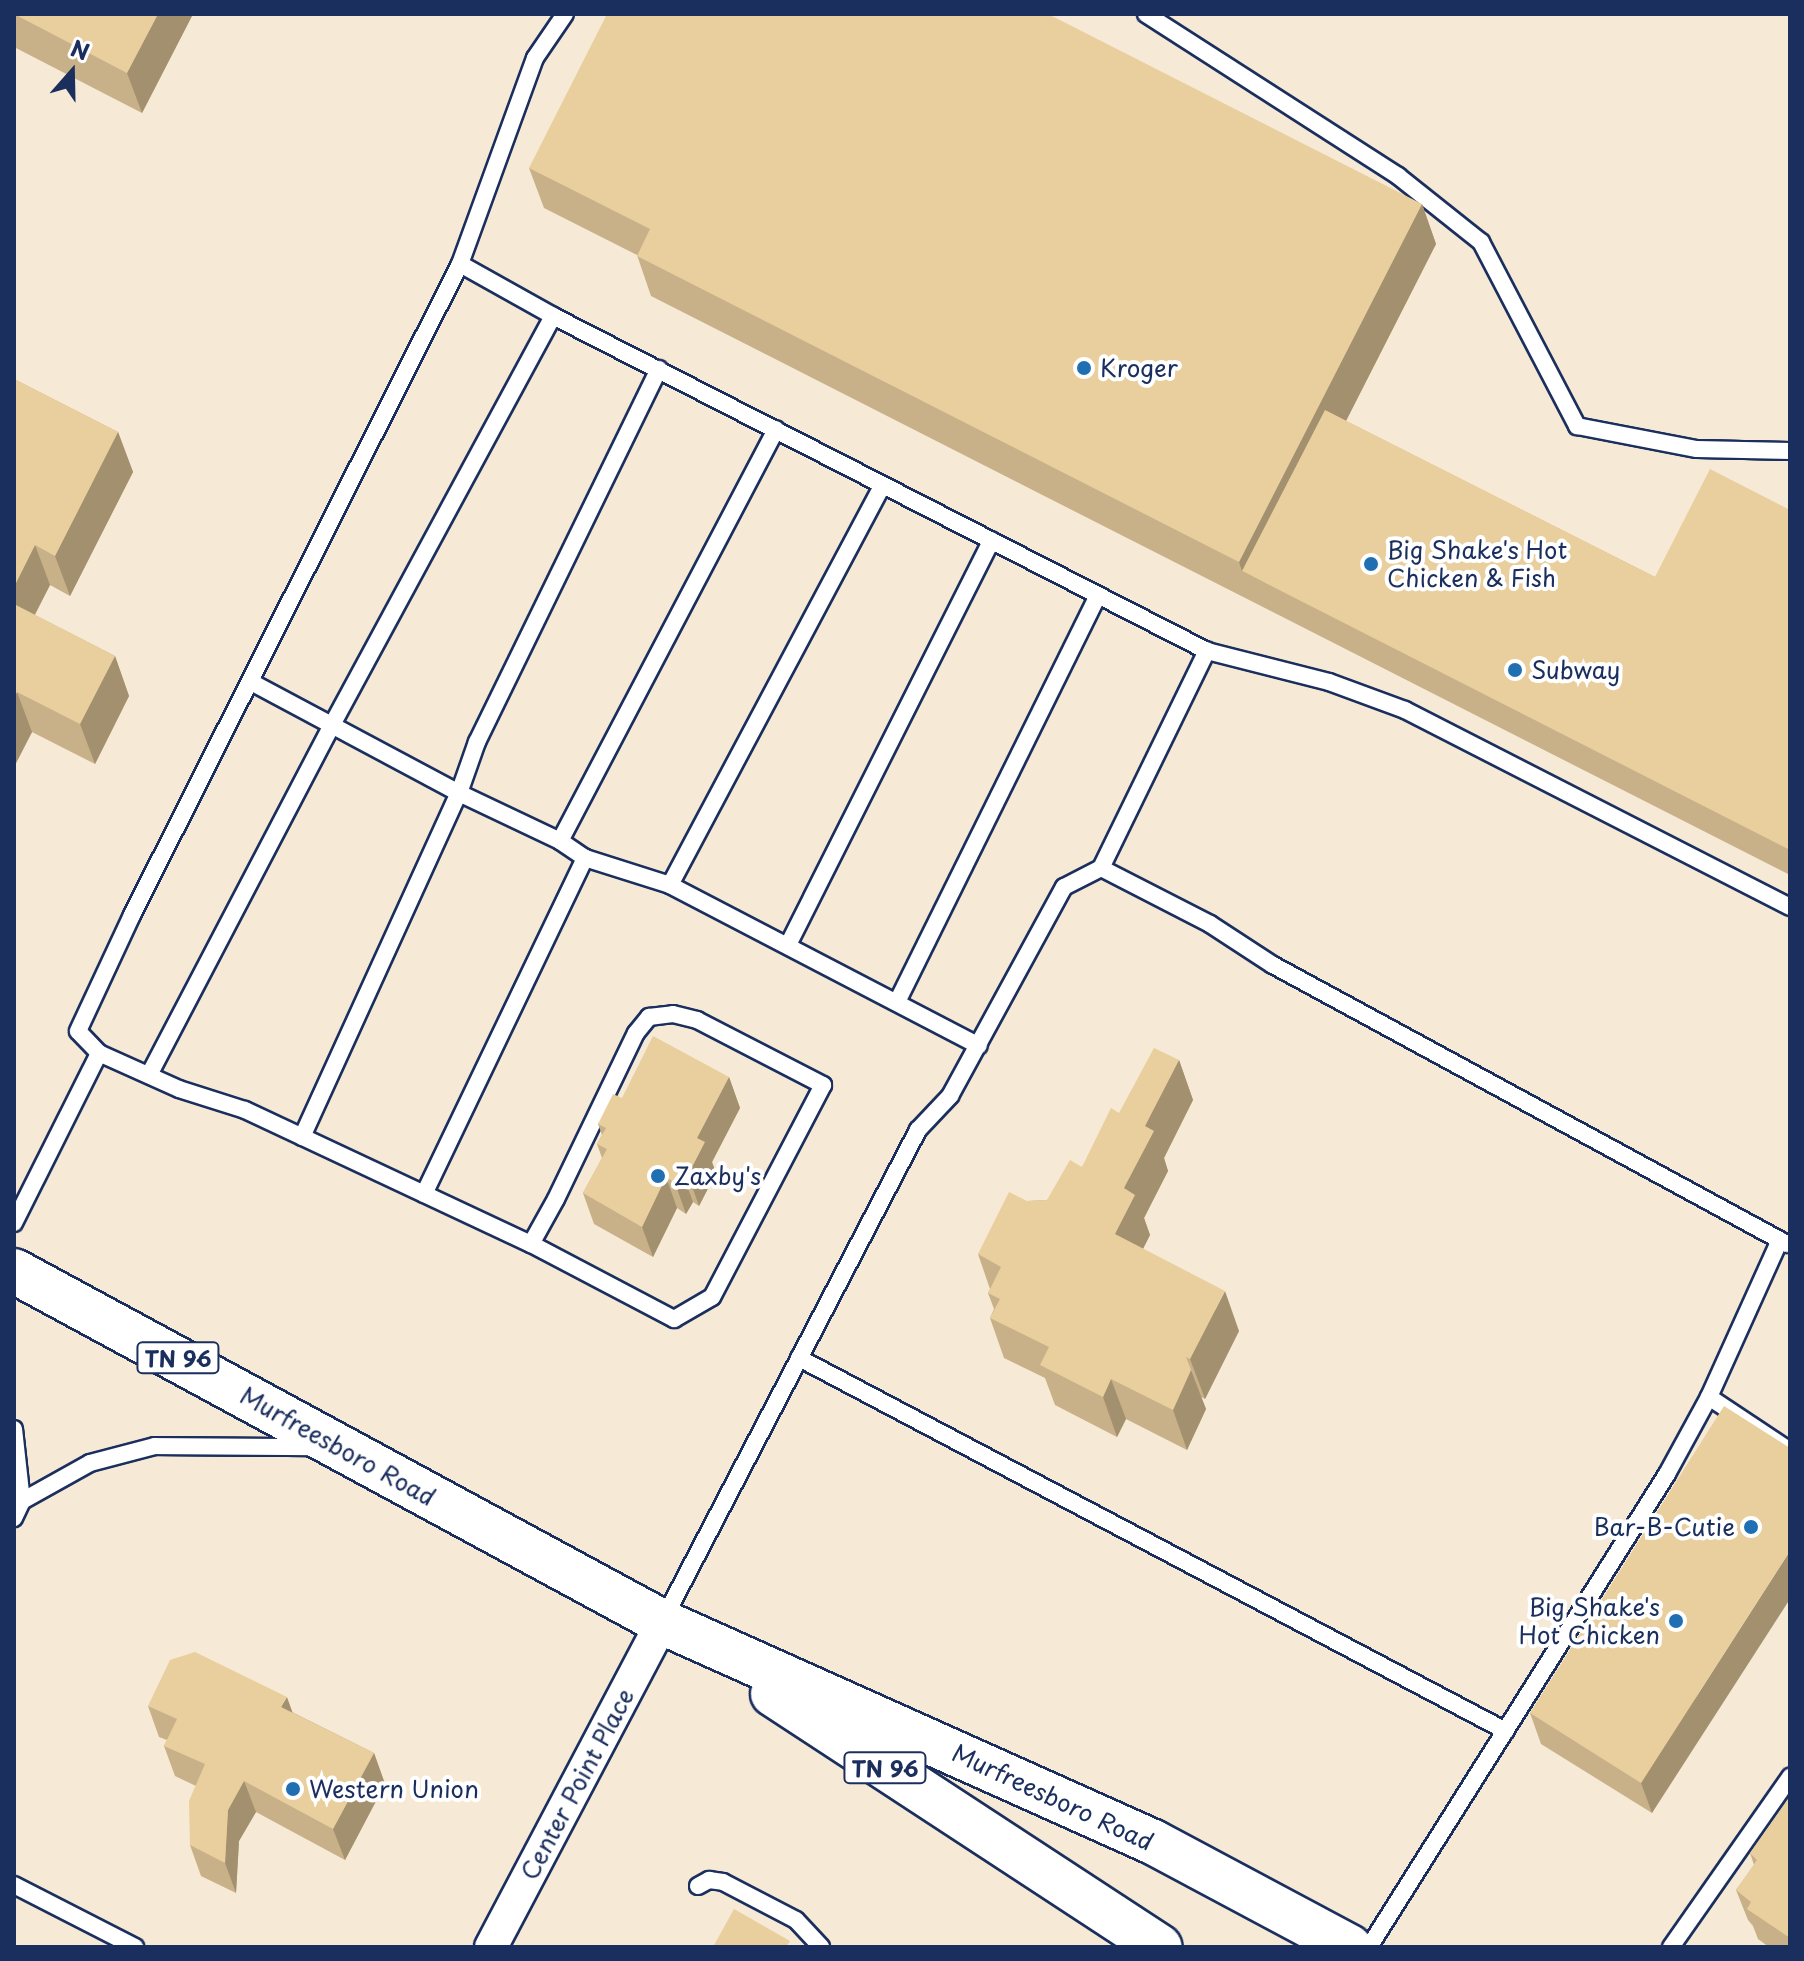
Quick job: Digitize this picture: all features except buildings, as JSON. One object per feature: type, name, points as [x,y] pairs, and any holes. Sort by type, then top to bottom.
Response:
[{"type":"highway","name":"Murfreesboro Road","points":[[14,1271],[662,1622],[1153,1842],[1350,1947]]},
{"type":"highway","name":"Murfreesboro Road","points":[[662,1622],[1159,1947]]},
{"type":"street","name":"Center Point Place","points":[[491,1947],[662,1622]]},
{"type":"lane","points":[[531,1244],[636,1033],[649,1017],[673,1014],[697,1020],[823,1085],[712,1297],[674,1319],[531,1244],[245,1110],[179,1089],[99,1053],[78,1031],[460,264],[535,58],[565,14]]},
{"type":"lane","points":[[1146,14],[1398,176],[1481,242],[1577,426],[1697,449],[1790,451]]},
{"type":"lane","points":[[460,264],[553,316],[776,429],[882,487],[992,540],[1097,598],[1207,651],[1329,682],[1405,710],[1790,907]]},
{"type":"lane","points":[[149,1075],[332,725],[553,316]]},
{"type":"lane","points":[[302,1137],[459,793],[477,742],[659,369]]},
{"type":"lane","points":[[560,841],[776,429]]},
{"type":"lane","points":[[670,885],[882,487]]},
{"type":"lane","points":[[788,945],[992,540]]},
{"type":"lane","points":[[898,1000],[1097,598]]},
{"type":"lane","points":[[662,1622],[918,1130],[950,1096],[1064,887],[1101,868],[1207,651]]},
{"type":"lane","points":[[251,682],[459,793],[560,841],[585,858],[670,885],[898,1000],[979,1046]]},
{"type":"lane","points":[[424,1194],[585,858]]},
{"type":"lane","points":[[1101,868],[1210,924],[1273,965],[1785,1243],[1667,1474],[1369,1947]]},
{"type":"lane","points":[[14,1223],[99,1053]]},
{"type":"lane","points":[[799,1358],[1506,1731]]},
{"type":"lane","points":[[1709,1397],[1790,1451]]},
{"type":"lane","points":[[14,1429],[22,1501],[14,1518]]},
{"type":"lane","points":[[22,1501],[90,1463],[155,1446],[341,1448]]},
{"type":"lane","points":[[1671,1947],[1790,1777]]},
{"type":"lane","points":[[698,1886],[709,1880],[723,1882],[796,1920],[821,1947]]},
{"type":"lane","points":[[14,1885],[135,1947]]},
{"type":"shaded area","points":[[14,14],[1790,14],[1790,1947],[14,1947]]},
{"type":"place","name":"Kroger","points":[[1084,368]]},
{"type":"place","name":"Big Shake's Hot Chicken & Fish","points":[[1371,564]]},
{"type":"place","name":"Subway","points":[[1515,670]]},
{"type":"place","name":"Zaxby's","points":[[658,1176]]},
{"type":"place","name":"Bar-B-Cutie","points":[[1751,1527]]},
{"type":"place","name":"Big Shake's Hot Chicken","points":[[1676,1621]]},
{"type":"place","name":"Western Union","points":[[293,1789]]}]
